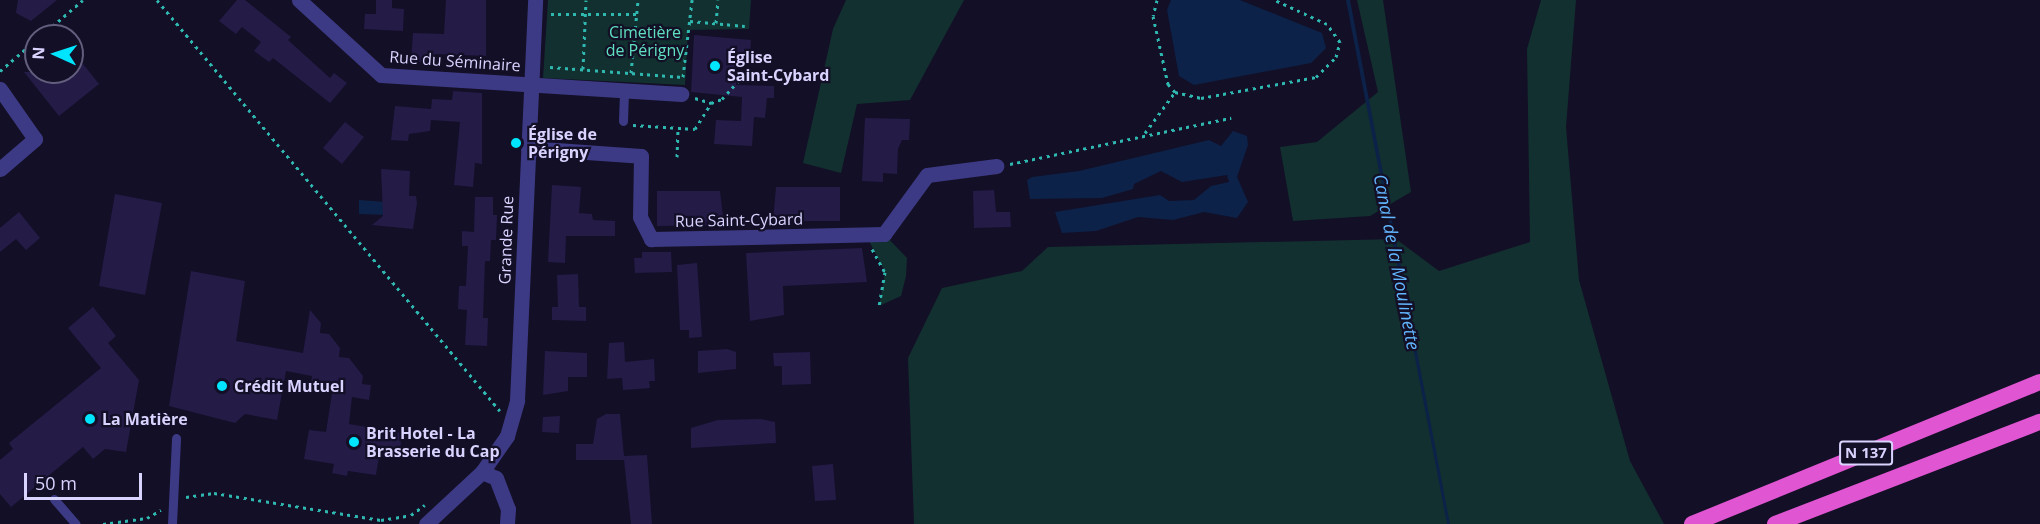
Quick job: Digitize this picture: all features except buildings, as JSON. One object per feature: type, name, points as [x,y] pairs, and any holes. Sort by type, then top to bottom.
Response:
[{"type":"highway","name":"N 137","points":[[1692,524],[2040,382]]},
{"type":"highway","name":"N 137","points":[[1775,524],[2040,422]]},
{"type":"street","name":"Rue du Séminaire","points":[[299,0],[381,75],[681,94]]},
{"type":"street","name":"Grande Rue","points":[[431,520],[482,472],[507,436],[517,400],[535,0]]},
{"type":"street","points":[[0,89],[35,139],[0,169]]},
{"type":"street","name":"Rue Saint-Cybard","points":[[528,148],[641,156],[640,217],[651,239],[884,234],[927,175],[996,166]]},
{"type":"street","points":[[482,472],[496,478],[508,508],[507,524]]},
{"type":"lane","points":[[623,121],[624,91]]},
{"type":"lane","points":[[172,524],[170,505],[176,438]]},
{"type":"lane","points":[[54,499],[76,524]]},
{"type":"path","points":[[55,24],[83,0]]},
{"type":"path","points":[[157,0],[503,414],[513,419]]},
{"type":"path","points":[[583,69],[586,0]]},
{"type":"path","points":[[632,73],[638,0]]},
{"type":"path","points":[[550,67],[683,77],[692,0]]},
{"type":"path","points":[[716,24],[718,0]]},
{"type":"path","points":[[1157,0],[1153,16],[1157,43],[1168,84],[1175,92],[1201,98],[1316,77],[1336,57],[1340,42],[1314,14],[1275,0]]},
{"type":"path","points":[[551,14],[637,14]]},
{"type":"path","points":[[690,21],[745,27]]},
{"type":"path","points":[[0,71],[24,50]]},
{"type":"path","points":[[623,121],[644,129],[657,123],[695,129],[701,124],[711,103],[722,99],[739,80]]},
{"type":"path","points":[[1145,133],[1175,92]]},
{"type":"path","points":[[996,166],[1145,133],[1231,118]]},
{"type":"path","points":[[677,157],[678,127]]},
{"type":"path","points":[[866,235],[885,272],[879,306]]},
{"type":"path","points":[[103,524],[147,518],[196,494],[214,494],[381,520],[411,515],[424,503],[431,520]]},
{"type":"green space","name":"Cimetière de Périgny","points":[[548,0],[751,0],[749,29],[688,30],[685,85],[543,78]]},
{"type":"green space","points":[[846,0],[964,0],[910,100],[857,104],[841,173],[803,163],[833,29]]},
{"type":"green space","points":[[1357,0],[1383,0],[1411,192],[1370,216],[1293,221],[1280,147],[1317,142],[1378,92]]},
{"type":"green space","points":[[1541,0],[1576,0],[1566,127],[1579,280],[1630,461],[1664,524],[914,524],[908,358],[942,288],[1022,271],[1048,247],[1396,239],[1439,271],[1530,242],[1527,49]]},
{"type":"green space","points":[[884,234],[907,258],[906,276],[901,296],[879,306],[885,272],[866,235]]},
{"type":"water","points":[[1171,0],[1240,0],[1322,33],[1326,48],[1311,63],[1194,85],[1179,76],[1167,10]]},
{"type":"water","name":"Canal de la Moulinette","points":[[1346,0],[1350,0],[1450,524],[1447,524]]},
{"type":"water","points":[[1233,131],[1247,136],[1248,145],[1237,177],[1248,202],[1237,218],[1204,212],[1173,220],[1138,217],[1096,231],[1062,233],[1055,212],[1160,195],[1169,201],[1194,200],[1211,186],[1229,182],[1227,175],[1182,182],[1161,171],[1134,184],[1133,189],[1102,198],[1030,199],[1027,180],[1032,177],[1079,171],[1209,140],[1221,146]]},
{"type":"water","points":[[359,200],[387,202],[387,215],[359,214]]},
{"type":"place","name":"Église Saint-Cybard","points":[[715,66]]},
{"type":"place","name":"Église de Périgny","points":[[516,143]]},
{"type":"place","name":"Crédit Mutuel","points":[[222,386]]},
{"type":"place","name":"La Matière","points":[[90,419]]},
{"type":"place","name":"Brit Hotel - La Brasserie du Cap","points":[[354,442]]}]
